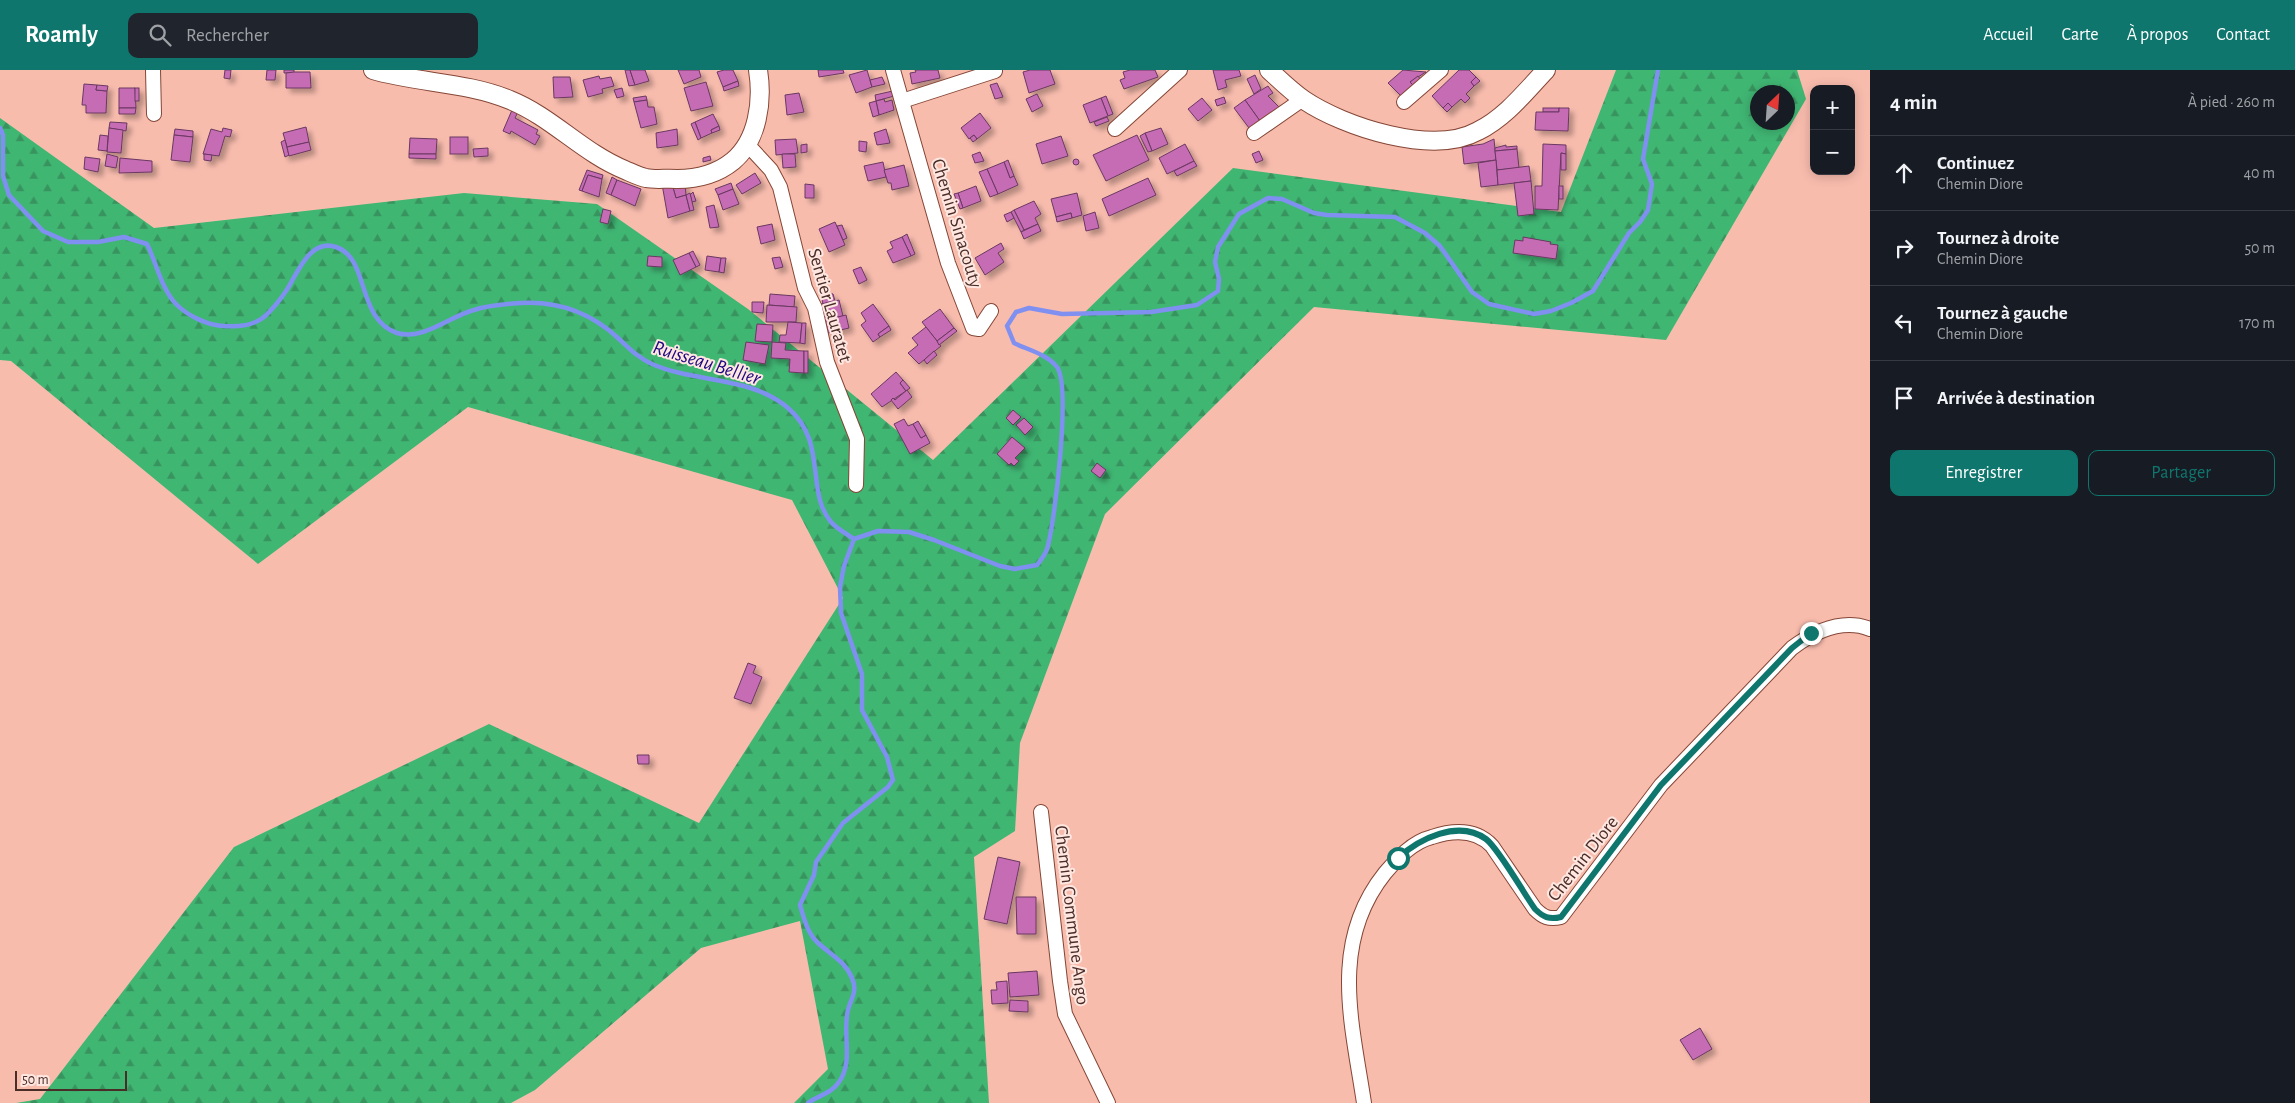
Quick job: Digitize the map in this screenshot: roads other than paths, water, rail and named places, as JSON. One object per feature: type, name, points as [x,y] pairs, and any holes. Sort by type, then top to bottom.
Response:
[{"type":"street","points":[[153,70],[154,114]]},
{"type":"street","points":[[373,70],[488,93],[508,99],[530,109],[605,162],[645,178],[692,179],[722,170],[739,156],[747,144],[756,122],[759,102],[758,70]]},
{"type":"street","name":"Chemin Sinacouty","points":[[893,70],[948,263],[973,328],[978,329],[991,311]]},
{"type":"street","points":[[1114,129],[1180,70]]},
{"type":"street","points":[[1269,70],[1302,99],[1338,118],[1375,133],[1431,141],[1460,138],[1477,132],[1494,122],[1510,109],[1546,70]]},
{"type":"street","points":[[1404,102],[1441,70]]},
{"type":"street","points":[[902,101],[995,71]]},
{"type":"street","points":[[1254,133],[1302,99]]},
{"type":"street","name":"Sentier Lauratet","points":[[747,144],[771,170],[780,187],[805,288],[815,308],[827,362],[857,439],[856,485]]},
{"type":"street","name":"Chemin Diore","points":[[1364,1103],[1349,999],[1349,961],[1354,933],[1364,908],[1379,881],[1398,858],[1425,838],[1443,833],[1462,832],[1479,836],[1492,846],[1535,909],[1542,916],[1552,919],[1561,917],[1661,785],[1792,648],[1811,633],[1836,626],[1850,624],[1870,629]]},
{"type":"street","name":"Chemin Commune Ango","points":[[1041,812],[1065,1014],[1108,1103]]},
{"type":"waterway","points":[[808,1103],[829,1092],[836,1086],[843,1074],[847,1056],[846,1028],[848,1010],[853,995],[854,983],[846,967],[811,935],[800,905],[814,875],[816,862],[843,823],[888,787],[893,780],[887,757],[862,710],[862,674],[841,613],[840,587],[844,566],[854,539],[878,531],[909,532],[1000,566],[1015,569],[1037,565],[1043,557],[1050,534],[1057,485],[1062,426],[1061,379],[1057,367],[1048,359],[1014,343],[1007,326],[1016,312],[1029,308],[1062,314],[1151,312],[1197,305],[1218,291],[1219,279],[1215,262],[1218,247],[1239,214],[1268,198],[1282,199],[1314,213],[1327,215],[1395,217],[1425,233],[1440,246],[1472,292],[1489,304],[1534,314],[1551,311],[1593,291],[1629,233],[1648,210],[1652,184],[1643,159],[1658,70]]},
{"type":"waterway","name":"Ruisseau Bellier","points":[[0,128],[3,135],[3,176],[9,195],[43,231],[68,242],[98,242],[124,237],[147,244],[163,284],[171,298],[186,312],[204,322],[234,326],[250,324],[260,320],[281,298],[311,253],[318,248],[336,247],[347,253],[354,263],[375,315],[384,326],[397,333],[417,334],[465,313],[486,307],[521,303],[548,304],[573,310],[597,322],[647,362],[669,370],[757,390],[788,408],[800,421],[808,436],[812,451],[823,510],[833,525],[854,539]]}]
